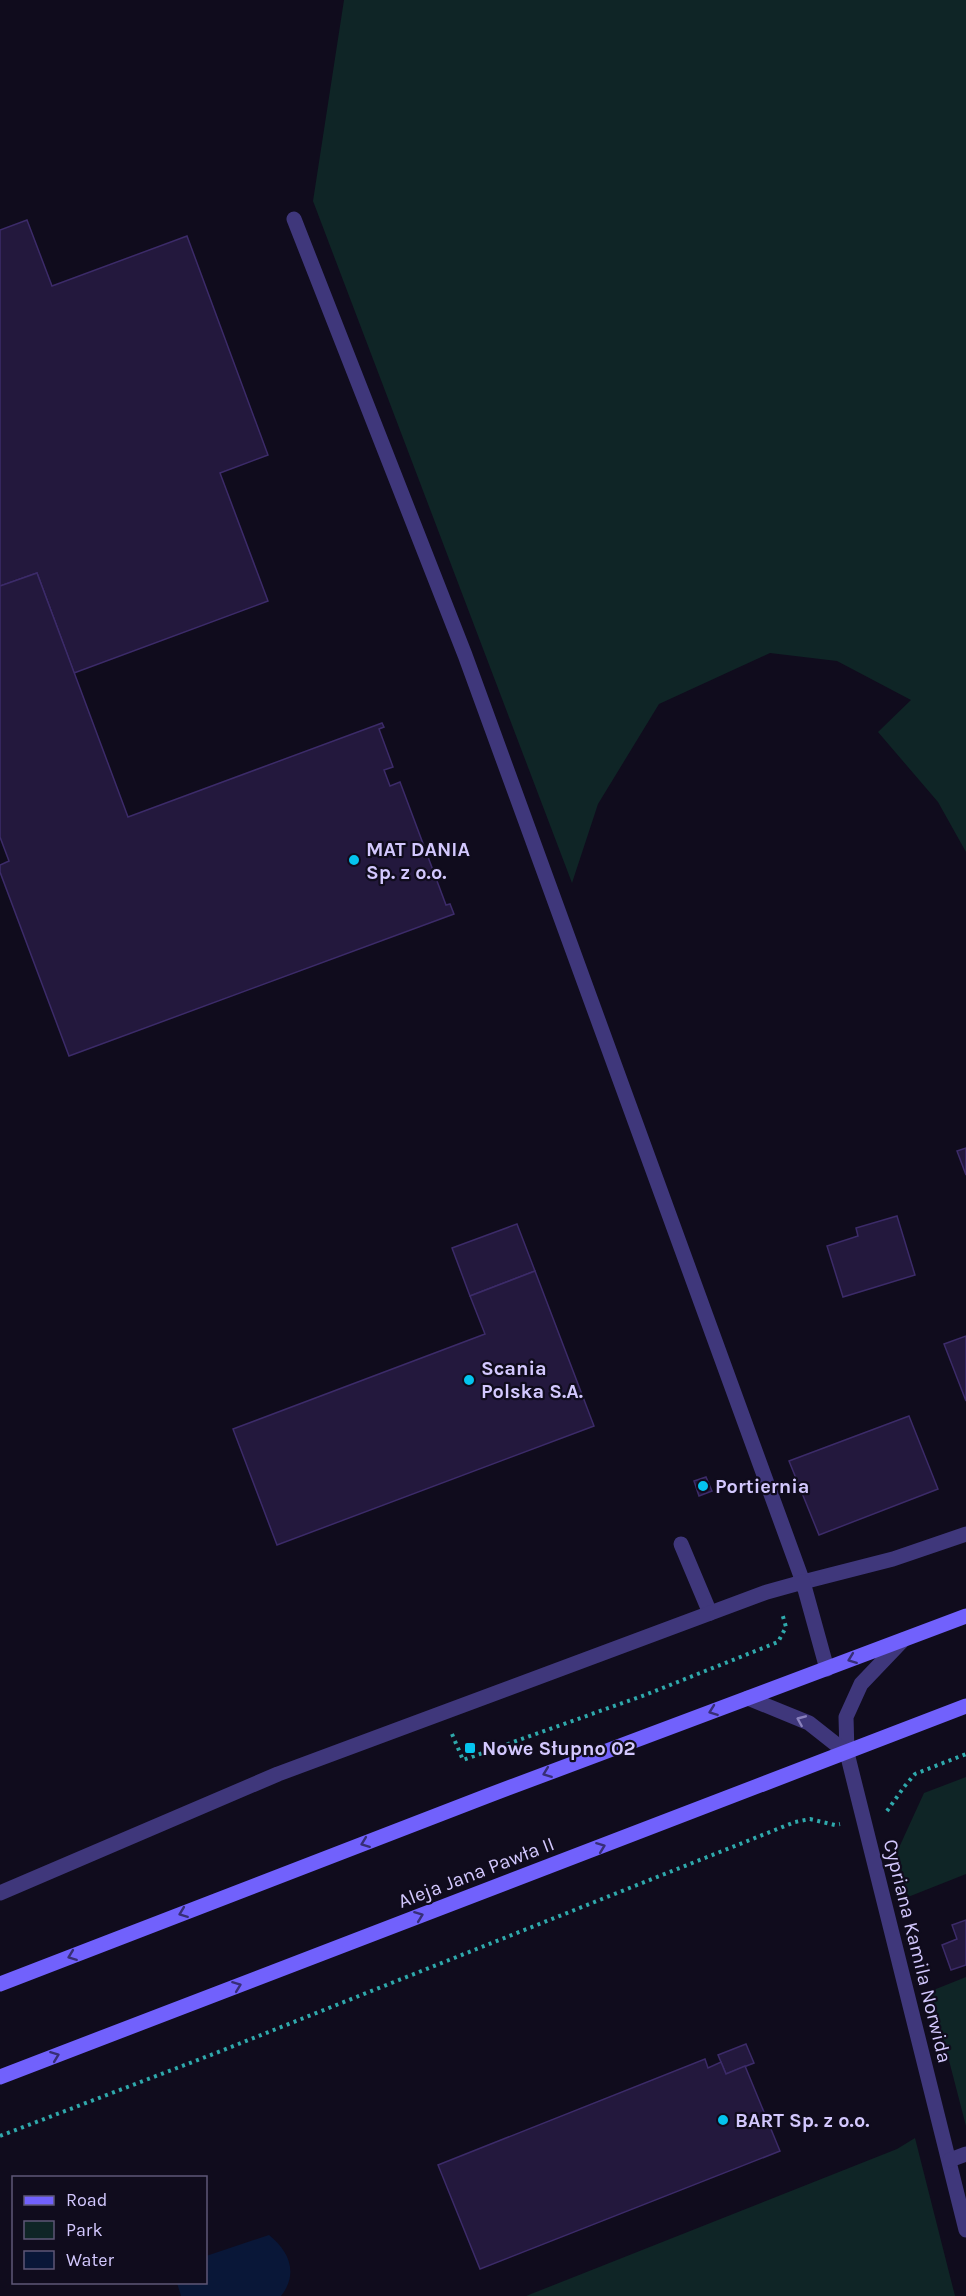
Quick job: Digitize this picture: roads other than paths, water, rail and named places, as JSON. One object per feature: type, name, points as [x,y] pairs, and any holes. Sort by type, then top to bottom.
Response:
[{"type":"main road","points":[[0,1984],[966,1616]]},
{"type":"main road","name":"Aleja Jana Pawła II","points":[[0,2077],[966,1706]]},
{"type":"street","points":[[294,219],[465,655],[803,1582],[827,1669]]},
{"type":"street","points":[[0,1893],[278,1774],[442,1711],[775,1590],[893,1559],[966,1534]]},
{"type":"street","points":[[681,1544],[710,1613]]},
{"type":"street","name":"Cypriana Kamila Norwida","points":[[903,1640],[861,1684],[846,1717],[847,1753],[966,2230]]},
{"type":"street","points":[[748,1698],[809,1723],[847,1753]]},
{"type":"street","points":[[950,2160],[966,2154]]},
{"type":"water","points":[[269,2235],[286,2255],[290,2279],[281,2296],[181,2296],[177,2284],[207,2284],[207,2256]]},
{"type":"place","name":"MAT DANIA Sp. z o.o.","points":[[354,860]]},
{"type":"place","name":"Scania Polska S.A.","points":[[469,1380]]},
{"type":"place","name":"Portiernia","points":[[703,1486]]},
{"type":"place","name":"Nowe Słupno 02","points":[[470,1748]]},
{"type":"place","name":"BART Sp. z o.o.","points":[[723,2120]]}]
